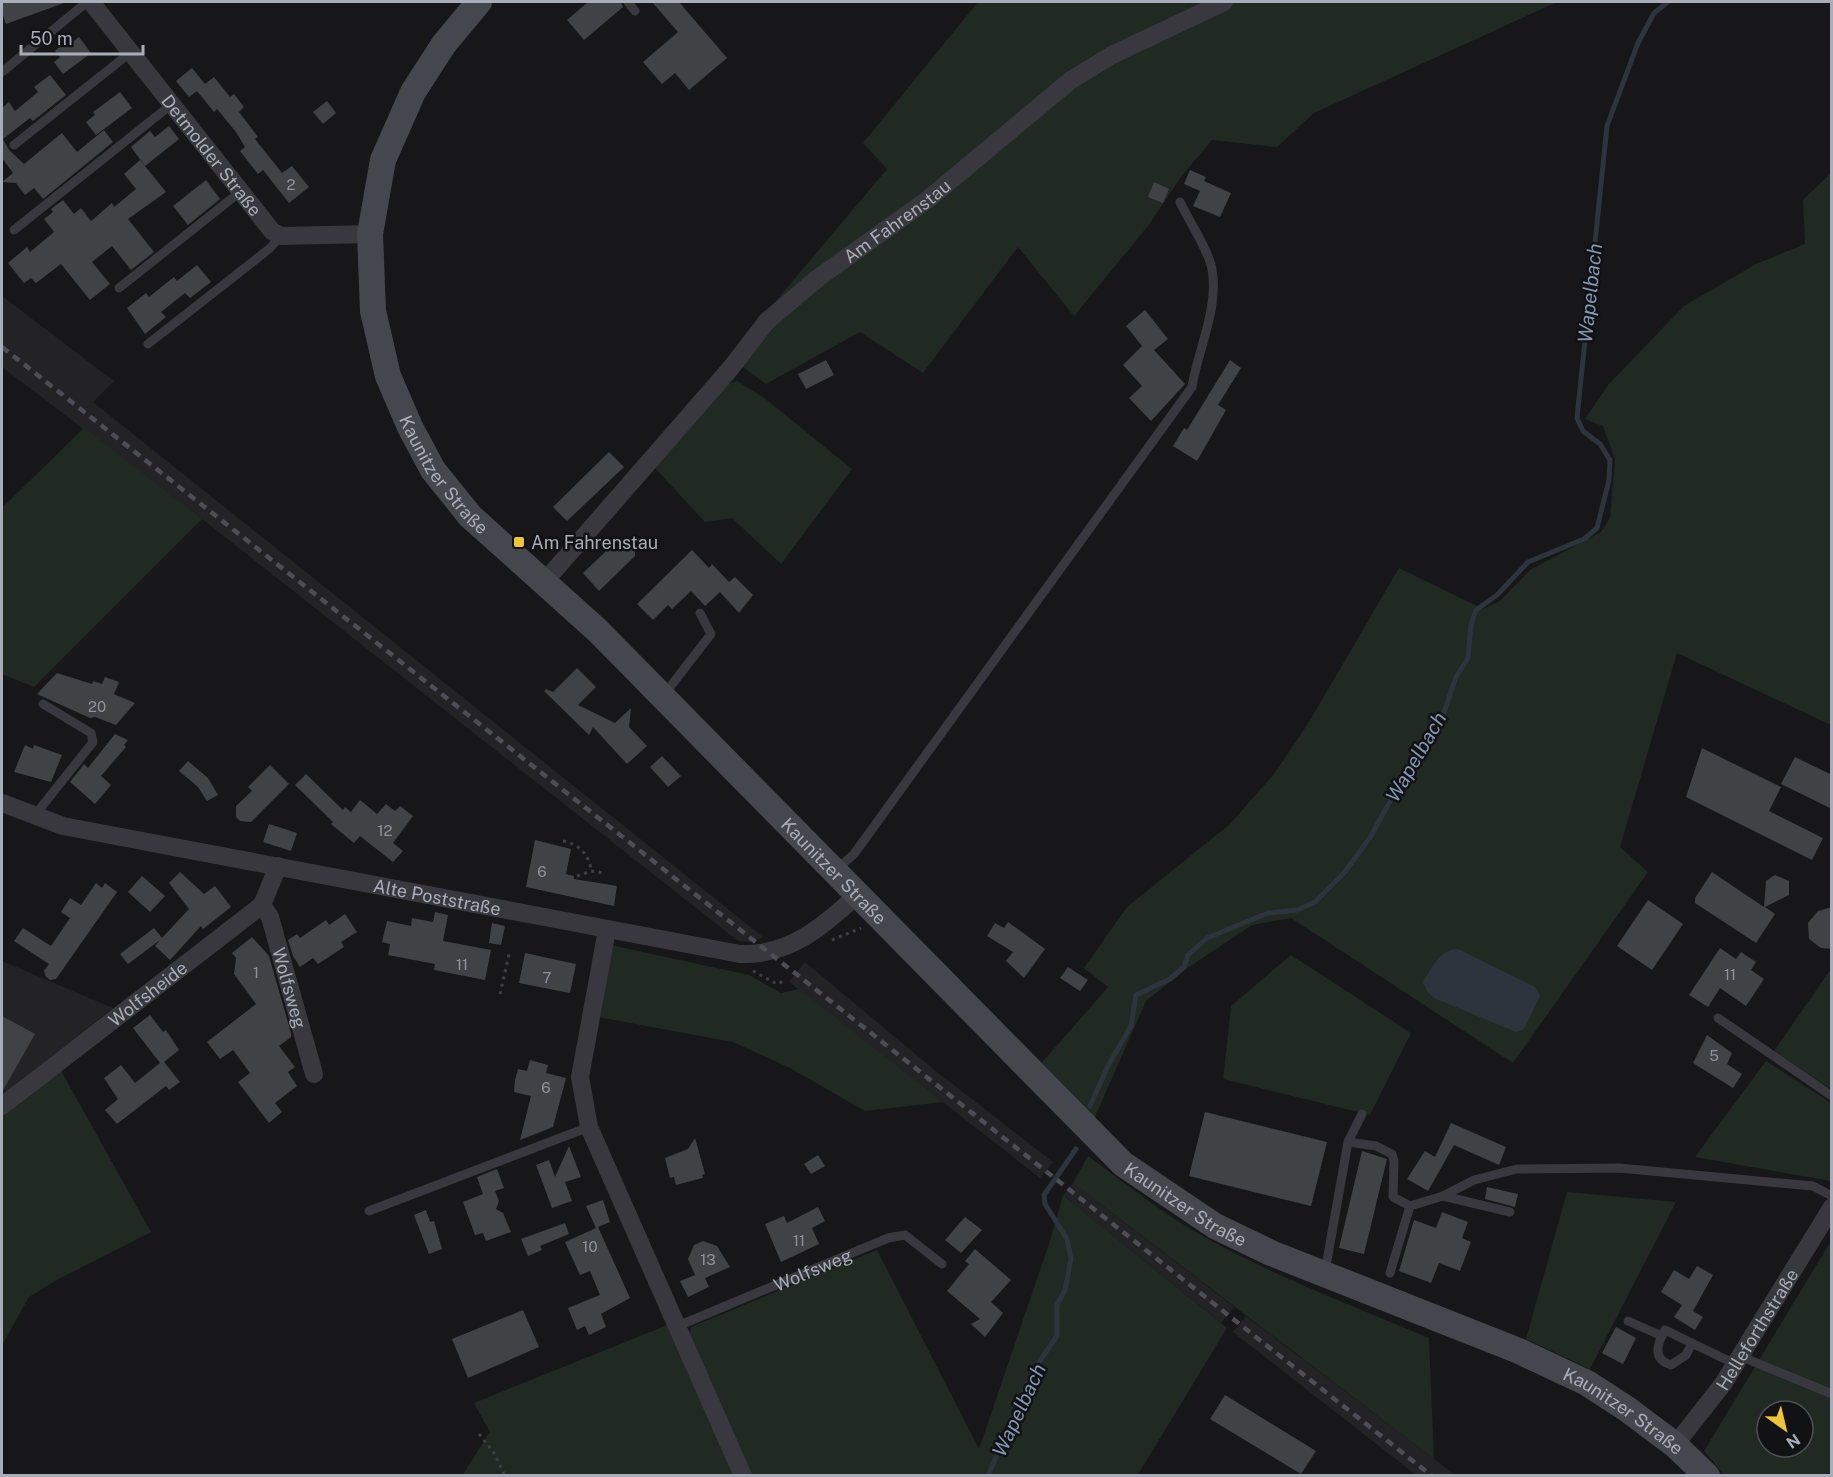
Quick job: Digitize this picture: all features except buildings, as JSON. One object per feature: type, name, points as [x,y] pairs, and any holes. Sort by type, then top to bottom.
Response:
[{"type":"street","name":"Detmolder Straße","points":[[89,2],[240,192],[272,231],[281,236]]},
{"type":"street","name":"Kaunitzer Straße","points":[[479,2],[444,44],[413,92],[383,160],[370,234],[373,311],[388,376],[410,427],[433,470],[470,516],[545,581],[663,696],[1123,1164],[1215,1226],[1270,1253],[1519,1351],[1587,1383],[1627,1408],[1675,1445],[1707,1476]]},
{"type":"street","name":"Am Fahrenstau","points":[[545,581],[722,378],[767,321],[818,278],[927,200],[1071,80],[1112,55],[1224,2]]},
{"type":"street","points":[[281,236],[370,234]]},
{"type":"street","name":"Alte Poststraße","points":[[2,803],[63,826],[715,950],[757,954],[782,949],[817,930],[858,894]]},
{"type":"street","name":"Wolfsheide","points":[[2,1106],[262,905],[278,866]]},
{"type":"street","name":"Wolfsweg","points":[[262,905],[270,917],[314,1074]]},
{"type":"street","points":[[607,930],[580,1077],[589,1127],[743,1476]]},
{"type":"street","name":"Helleforthstraße","points":[[1675,1445],[1698,1418],[1737,1360],[1832,1207]]},
{"type":"lane","points":[[2,72],[89,2]]},
{"type":"lane","points":[[628,2],[635,11]]},
{"type":"lane","points":[[14,145],[131,52]]},
{"type":"lane","points":[[14,230],[172,104]]},
{"type":"lane","points":[[119,288],[240,192]]},
{"type":"lane","points":[[836,870],[854,854],[1192,387],[1208,328],[1213,281],[1210,263],[1180,202]]},
{"type":"lane","points":[[148,344],[269,249],[281,236]]},
{"type":"lane","points":[[663,696],[711,634],[700,613]]},
{"type":"lane","points":[[35,815],[93,742],[91,734],[43,704]]},
{"type":"lane","points":[[1718,1018],[1832,1096]]},
{"type":"lane","points":[[1325,1274],[1348,1142],[1362,1114]]},
{"type":"lane","points":[[369,1211],[589,1127]]},
{"type":"lane","points":[[1348,1142],[1376,1146],[1392,1154],[1394,1161],[1393,1197],[1410,1206],[1443,1196],[1474,1180],[1517,1169],[1597,1168],[1813,1186],[1832,1196]]},
{"type":"lane","points":[[1443,1196],[1510,1212]]},
{"type":"lane","points":[[1390,1273],[1410,1206]]},
{"type":"lane","name":"Wolfsweg","points":[[678,1326],[888,1238],[905,1235],[942,1264]]},
{"type":"lane","points":[[1628,1321],[1662,1335]]},
{"type":"lane","points":[[1692,1342],[1686,1355],[1671,1365],[1663,1362],[1657,1354],[1658,1343],[1665,1330],[1737,1360],[1832,1394]]},
{"type":"path","points":[[563,841],[574,843],[589,858],[591,871]]},
{"type":"path","points":[[577,876],[591,871],[606,873]]},
{"type":"path","points":[[500,994],[510,950]]},
{"type":"path","points":[[746,968],[777,984],[784,981]]},
{"type":"path","points":[[479,1434],[494,1453],[505,1476]]},
{"type":"shaded area","points":[[978,2],[1557,2],[1314,113],[1277,147],[1212,140],[1181,177],[1148,226],[1074,316],[1018,247],[923,373],[860,332],[766,384],[739,364],[770,308],[887,169],[863,143]]},
{"type":"shaded area","points":[[1831,173],[1831,725],[1677,653],[1620,847],[1648,872],[1513,1063],[1291,918],[1252,925],[1186,969],[1146,1001],[1094,1119],[1038,1067],[1108,987],[1084,968],[1127,907],[1230,824],[1274,774],[1309,722],[1399,568],[1483,609],[1500,601],[1530,570],[1601,532],[1610,518],[1615,459],[1603,426],[1585,419],[1608,385],[1684,306],[1756,264],[1805,244],[1803,200]]},
{"type":"shaded area","points":[[2,296],[114,381],[93,402],[763,937],[750,942],[738,941],[202,519],[2,367]]},
{"type":"shaded area","points":[[737,381],[763,397],[852,469],[781,564],[732,518],[705,522],[654,467],[724,385]]},
{"type":"shaded area","points":[[84,428],[202,519],[34,687],[2,674],[2,508]]},
{"type":"shaded area","points":[[610,945],[749,975],[781,993],[799,989],[943,1102],[865,1111],[790,1068],[733,1042],[598,1017]]},
{"type":"shaded area","points":[[1458,949],[1535,987],[1540,996],[1524,1029],[1516,1032],[1434,998],[1427,991],[1423,982],[1437,960],[1446,952]]},
{"type":"shaded area","points":[[1291,955],[1411,1033],[1370,1115],[1223,1079],[1231,1006]]},
{"type":"shaded area","points":[[2,961],[113,1008],[2,1095]]},
{"type":"shaded area","points":[[805,962],[937,1072],[1053,1162],[1040,1178],[789,982]]},
{"type":"shaded area","points":[[1831,969],[1831,1089],[1774,1051]]},
{"type":"shaded area","points":[[1766,1061],[1831,1103],[1831,1181],[1695,1157]]},
{"type":"shaded area","points":[[60,1069],[151,1232],[53,1282],[29,1297],[2,1345],[2,1114]]},
{"type":"shaded area","points":[[1088,1156],[1162,1210],[1208,1239],[1290,1279],[1429,1338],[1434,1459],[1073,1183]]},
{"type":"shaded area","points":[[1073,1183],[1234,1307],[1221,1323],[1063,1195]]},
{"type":"shaded area","points":[[1567,1192],[1676,1202],[1590,1369],[1526,1339]]},
{"type":"shaded area","points":[[1063,1195],[1227,1328],[1137,1476],[751,1475],[689,1337],[691,1327],[877,1250],[979,1449],[1050,1241]]},
{"type":"shaded area","points":[[1831,1241],[1832,1469],[1828,1475],[1724,1475],[1704,1451]]},
{"type":"shaded area","points":[[1246,1316],[1455,1475],[1416,1475],[1233,1332]]},
{"type":"shaded area","points":[[670,1324],[734,1476],[462,1476],[490,1432],[474,1403]]},
{"type":"waterway","name":"Wapelbach","points":[[1090,1106],[1108,1066],[1131,1026],[1136,995],[1170,979],[1184,967],[1188,955],[1207,938],[1268,913],[1297,910],[1315,902],[1344,873],[1371,836],[1406,772],[1428,745],[1440,724],[1456,677],[1468,658],[1471,625],[1476,610],[1497,595],[1528,562],[1584,539],[1597,528],[1609,480],[1610,460],[1600,444],[1583,431],[1577,418],[1607,126],[1638,43],[1654,13],[1668,2]]},
{"type":"waterway","name":"Wapelbach","points":[[988,1476],[1033,1371],[1057,1336],[1057,1305],[1065,1290],[1071,1259],[1067,1239],[1045,1204],[1044,1195],[1076,1149]]},
{"type":"railway","points":[[2,347],[1432,1476]]},
{"type":"place","name":"Am Fahrenstau","points":[[519,542]]}]
